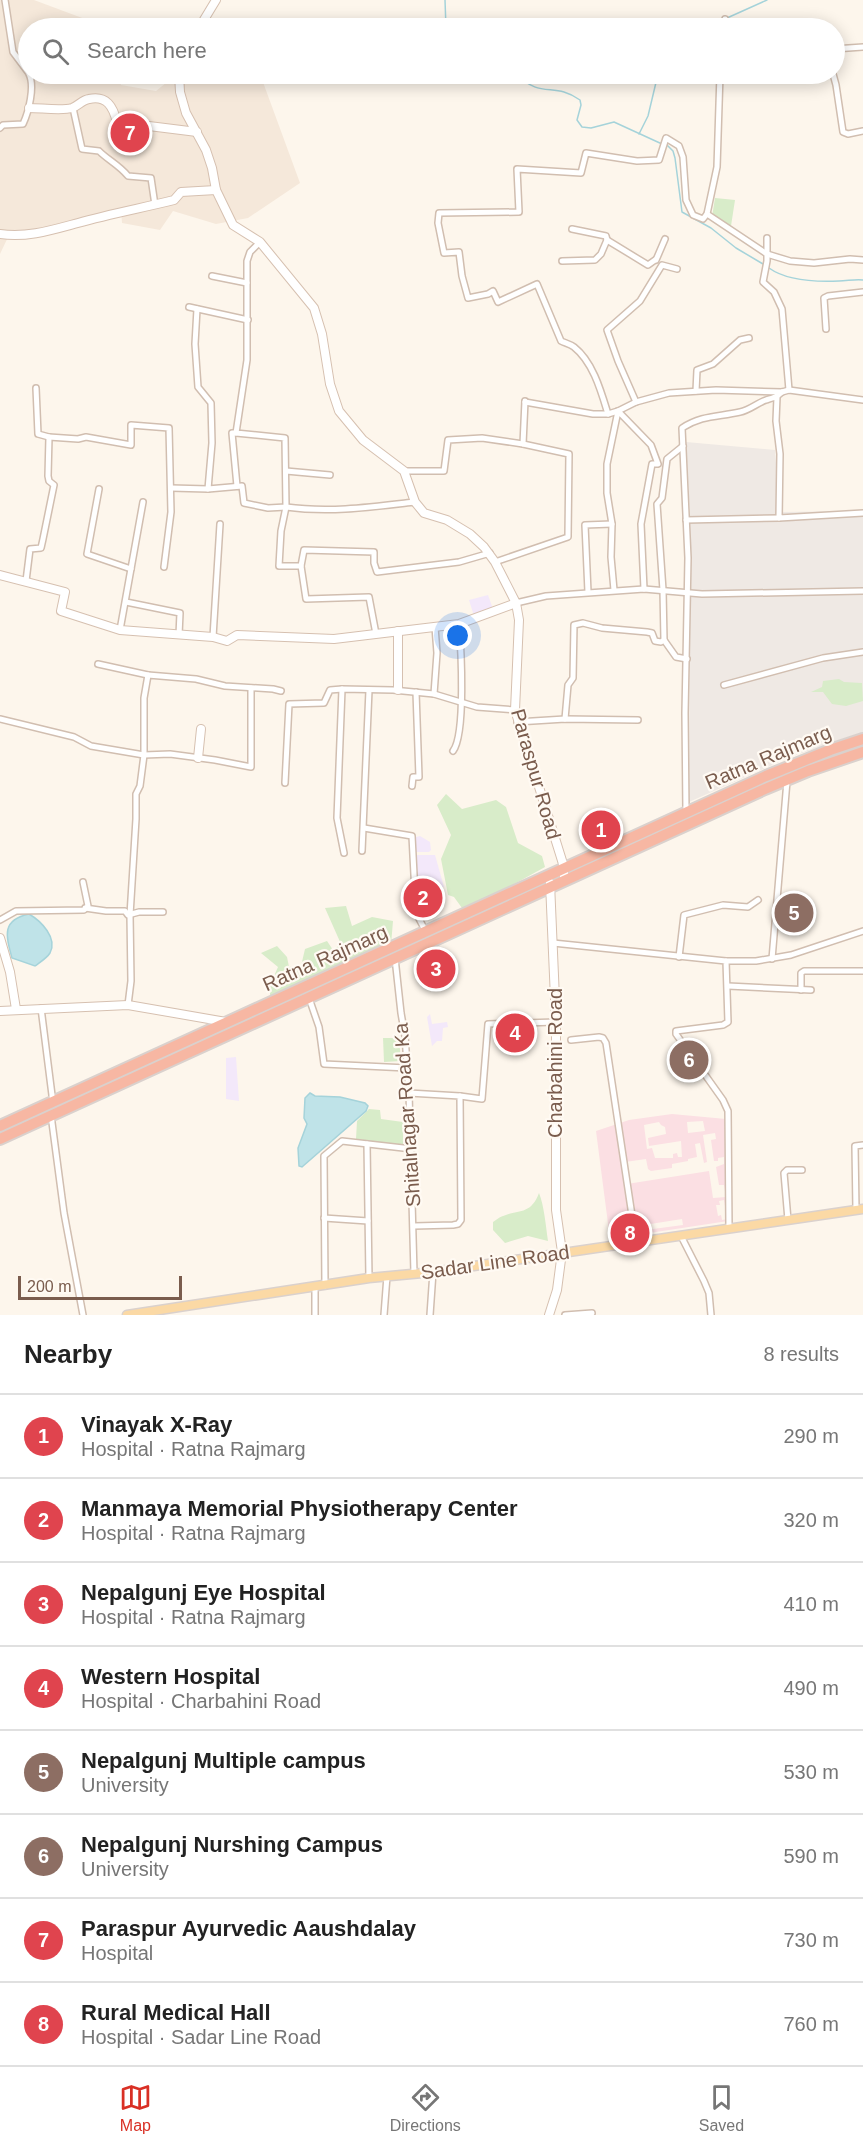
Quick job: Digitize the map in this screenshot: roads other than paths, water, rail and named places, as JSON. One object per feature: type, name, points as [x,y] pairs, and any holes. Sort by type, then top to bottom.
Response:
[{"type":"highway","name":"Ratna Rajmarg","points":[[0,1139],[309,998],[426,932],[551,873],[766,776],[863,739]]},
{"type":"highway","name":"Ratna Rajmarg","points":[[0,1126],[226,1022],[564,881],[787,779],[863,752]]},
{"type":"main road","name":"Sadar Line Road","points":[[128,1315],[369,1278],[432,1272],[859,1210]]},
{"type":"street","points":[[5,0],[13,52],[18,59]]},
{"type":"street","points":[[205,18],[216,0]]},
{"type":"street","points":[[845,48],[863,47]]},
{"type":"street","points":[[0,128],[3,125],[23,124],[29,108],[31,84]]},
{"type":"street","points":[[171,488],[208,489],[242,486],[244,503],[268,508],[286,507],[316,511],[415,502],[404,471],[363,440],[339,411],[330,384],[322,334],[314,308],[260,242],[233,225],[216,190],[212,168],[197,132],[186,113],[180,84]]},
{"type":"street","points":[[608,414],[601,390],[587,363],[573,346],[561,341],[537,284],[498,302],[493,291],[468,298],[459,252],[444,253],[438,223],[439,213],[519,212],[517,169],[581,173],[586,153],[637,161],[659,160],[666,138],[679,146],[683,157],[686,200],[693,215],[703,219],[707,214],[717,167],[720,84]]},
{"type":"street","points":[[836,84],[843,132],[848,134],[863,130]]},
{"type":"street","points":[[29,108],[73,108],[88,99],[99,99],[107,101],[113,108],[117,122],[197,132]]},
{"type":"street","points":[[73,108],[82,149],[99,151],[103,157],[115,162],[128,176],[151,178],[154,205]]},
{"type":"street","points":[[0,234],[14,236],[59,229],[174,200],[181,192],[216,190]]},
{"type":"street","points":[[707,214],[767,254],[798,263],[863,260]]},
{"type":"street","points":[[572,229],[606,236],[607,240],[648,265],[655,260],[665,239]]},
{"type":"street","points":[[767,238],[763,282],[774,292],[782,309],[789,390]]},
{"type":"street","points":[[562,261],[595,260],[607,240]]},
{"type":"street","points":[[236,433],[247,360],[247,261],[250,252],[260,242]]},
{"type":"street","points":[[655,260],[662,265],[677,269]]},
{"type":"street","points":[[636,402],[607,330],[640,301],[662,265]]},
{"type":"street","points":[[212,276],[247,283]]},
{"type":"street","points":[[826,329],[824,298],[863,292]]},
{"type":"street","points":[[189,307],[248,320]]},
{"type":"street","points":[[197,309],[195,344],[198,387],[211,403],[212,443],[208,489]]},
{"type":"street","points":[[696,391],[697,370],[713,364],[740,340],[749,338]]},
{"type":"street","points":[[36,388],[38,434],[78,439],[86,437],[131,445],[131,425],[169,428],[171,512],[164,567]]},
{"type":"street","points":[[523,444],[525,401],[593,414],[608,414],[636,402],[669,393],[696,391],[782,392],[789,390],[863,400]]},
{"type":"street","points":[[686,812],[687,591],[682,428],[704,417],[742,412],[777,397],[782,392]]},
{"type":"street","points":[[777,397],[776,421],[780,454],[779,518]]},
{"type":"street","points":[[614,590],[607,464],[618,411]]},
{"type":"street","points":[[618,411],[651,445],[658,464],[652,464],[641,525],[644,589]]},
{"type":"street","points":[[237,486],[232,433],[285,438],[286,507],[281,531],[279,566],[301,566]]},
{"type":"street","points":[[26,580],[30,549],[41,548],[44,539],[54,485],[49,481],[48,476],[49,437]]},
{"type":"street","points":[[404,471],[444,471],[448,440],[482,438],[569,454],[568,537],[495,562]]},
{"type":"street","points":[[683,446],[667,459],[662,498],[657,504],[664,639],[676,657],[687,659]]},
{"type":"street","points":[[286,471],[330,475]]},
{"type":"street","points":[[99,489],[87,554],[131,569]]},
{"type":"street","points":[[120,630],[143,502]]},
{"type":"street","name":"Paraspur Road","points":[[415,502],[424,513],[447,520],[470,534],[490,553],[516,603],[519,620],[515,710],[517,722],[564,867],[564,881]]},
{"type":"street","points":[[686,520],[863,513]]},
{"type":"street","points":[[213,637],[220,524]]},
{"type":"street","points":[[588,592],[585,525],[612,524]]},
{"type":"street","points":[[376,634],[369,597],[306,599],[301,566],[304,550],[374,552],[377,572],[459,561],[490,553]]},
{"type":"street","points":[[0,575],[65,592],[61,611],[120,630],[213,637],[227,641],[237,635],[334,639],[459,624],[516,603],[546,596],[588,592],[644,589],[711,594],[863,591]]},
{"type":"street","points":[[126,602],[180,613],[178,635]]},
{"type":"street","points":[[565,719],[568,686],[573,678],[574,624],[583,623],[602,628],[647,632],[651,633],[655,641],[661,642],[664,639]]},
{"type":"street","points":[[453,751],[458,737],[463,671],[459,624]]},
{"type":"street","points":[[434,694],[437,653],[435,627]]},
{"type":"street","points":[[398,632],[398,690]]},
{"type":"street","points":[[724,685],[814,660],[863,652]]},
{"type":"street","points":[[98,664],[148,675],[196,679],[225,686],[273,689],[281,692]]},
{"type":"street","points":[[128,1005],[131,981],[130,915],[136,794],[140,786],[144,755],[144,698],[148,675]]},
{"type":"street","points":[[0,719],[74,737],[91,746],[144,755],[170,754],[251,767],[251,688]]},
{"type":"street","points":[[342,689],[337,818],[344,852]]},
{"type":"street","points":[[285,783],[289,704],[324,703],[330,690],[398,690],[434,694],[477,707],[515,710]]},
{"type":"street","points":[[362,851],[369,690]]},
{"type":"street","points":[[412,786],[413,777],[419,777],[416,693]]},
{"type":"street","points":[[517,722],[565,719],[638,720]]},
{"type":"street","points":[[198,758],[201,729]]},
{"type":"street","points":[[772,959],[787,779]]},
{"type":"street","points":[[364,828],[412,836],[416,913],[426,932]]},
{"type":"street","name":"Charbahini Road","points":[[551,873],[556,1022],[556,1199],[562,1252],[551,1315]]},
{"type":"street","points":[[83,882],[88,906],[85,908]]},
{"type":"street","points":[[680,957],[684,915],[723,905],[748,907],[758,900]]},
{"type":"street","points":[[0,920],[16,911],[85,908],[125,911],[130,915],[163,912]]},
{"type":"street","points":[[553,943],[726,961],[772,959],[791,955],[863,931]]},
{"type":"street","points":[[0,938],[10,972],[16,1009]]},
{"type":"street","name":"Shitalnagar Road Ka","points":[[393,952],[405,1036],[409,1093],[414,1274]]},
{"type":"street","points":[[726,961],[728,1022],[723,1025],[676,1031],[676,1034],[723,1100],[728,1111],[729,1228]]},
{"type":"street","points":[[801,990],[801,973],[804,971],[863,971]]},
{"type":"street","points":[[728,986],[811,990]]},
{"type":"street","points":[[309,998],[319,1027],[324,1064],[407,1068]]},
{"type":"street","points":[[0,1011],[128,1005],[226,1022]]},
{"type":"street","points":[[40,1008],[53,1102],[51,1115],[64,1213],[83,1315]]},
{"type":"street","points":[[409,1093],[482,1099],[488,1024],[556,1022]]},
{"type":"street","points":[[571,1040],[599,1036],[606,1043],[636,1242]]},
{"type":"street","points":[[414,1226],[453,1225],[458,1224],[461,1220],[460,1096]]},
{"type":"street","points":[[325,1286],[324,1156],[342,1141],[411,1149]]},
{"type":"street","points":[[367,1144],[369,1278]]},
{"type":"street","points":[[859,1210],[855,1146],[863,1145]]},
{"type":"street","points":[[788,1220],[784,1173],[787,1170],[802,1170]]},
{"type":"street","points":[[324,1218],[368,1221]]},
{"type":"street","points":[[681,1236],[709,1293],[711,1315]]},
{"type":"street","points":[[430,1315],[432,1272]]},
{"type":"street","points":[[384,1315],[387,1276]]},
{"type":"street","points":[[315,1287],[315,1315]]},
{"type":"street","points":[[565,1315],[592,1313]]},
{"type":"water","points":[[29,914],[43,925],[52,942],[50,953],[35,966],[12,958],[7,936],[14,920]]},
{"type":"water","points":[[310,1093],[315,1096],[340,1097],[365,1103],[368,1106],[366,1111],[302,1167],[299,1166],[298,1148],[307,1124],[304,1118],[305,1098]]},
{"type":"waterway","points":[[445,0],[446,18]]},
{"type":"waterway","points":[[727,18],[767,0]]},
{"type":"waterway","points":[[530,84],[541,89],[571,94],[580,100],[577,120],[582,127],[591,128],[614,122],[662,144]]},
{"type":"waterway","points":[[639,134],[648,116],[656,84]]},
{"type":"waterway","points":[[667,145],[673,151],[675,158],[682,212],[711,228],[736,248],[763,264]]},
{"type":"waterway","points":[[769,268],[784,276],[802,280],[863,280]]},
{"type":"place","name":"Paraspur Ayurvedic Aaushdalay","points":[[130,133]]},
{"type":"place","name":"Vinayak X-Ray","points":[[601,830]]},
{"type":"place","name":"Manmaya Memorial Physiotherapy Center","points":[[423,898]]},
{"type":"place","name":"Nepalgunj Multiple campus","points":[[794,913]]},
{"type":"place","name":"Nepalgunj Eye Hospital","points":[[436,969]]},
{"type":"place","name":"Western Hospital","points":[[515,1033]]},
{"type":"place","name":"Nepalgunj Nurshing Campus","points":[[689,1060]]},
{"type":"place","name":"Rural Medical Hall","points":[[630,1233]]}]
